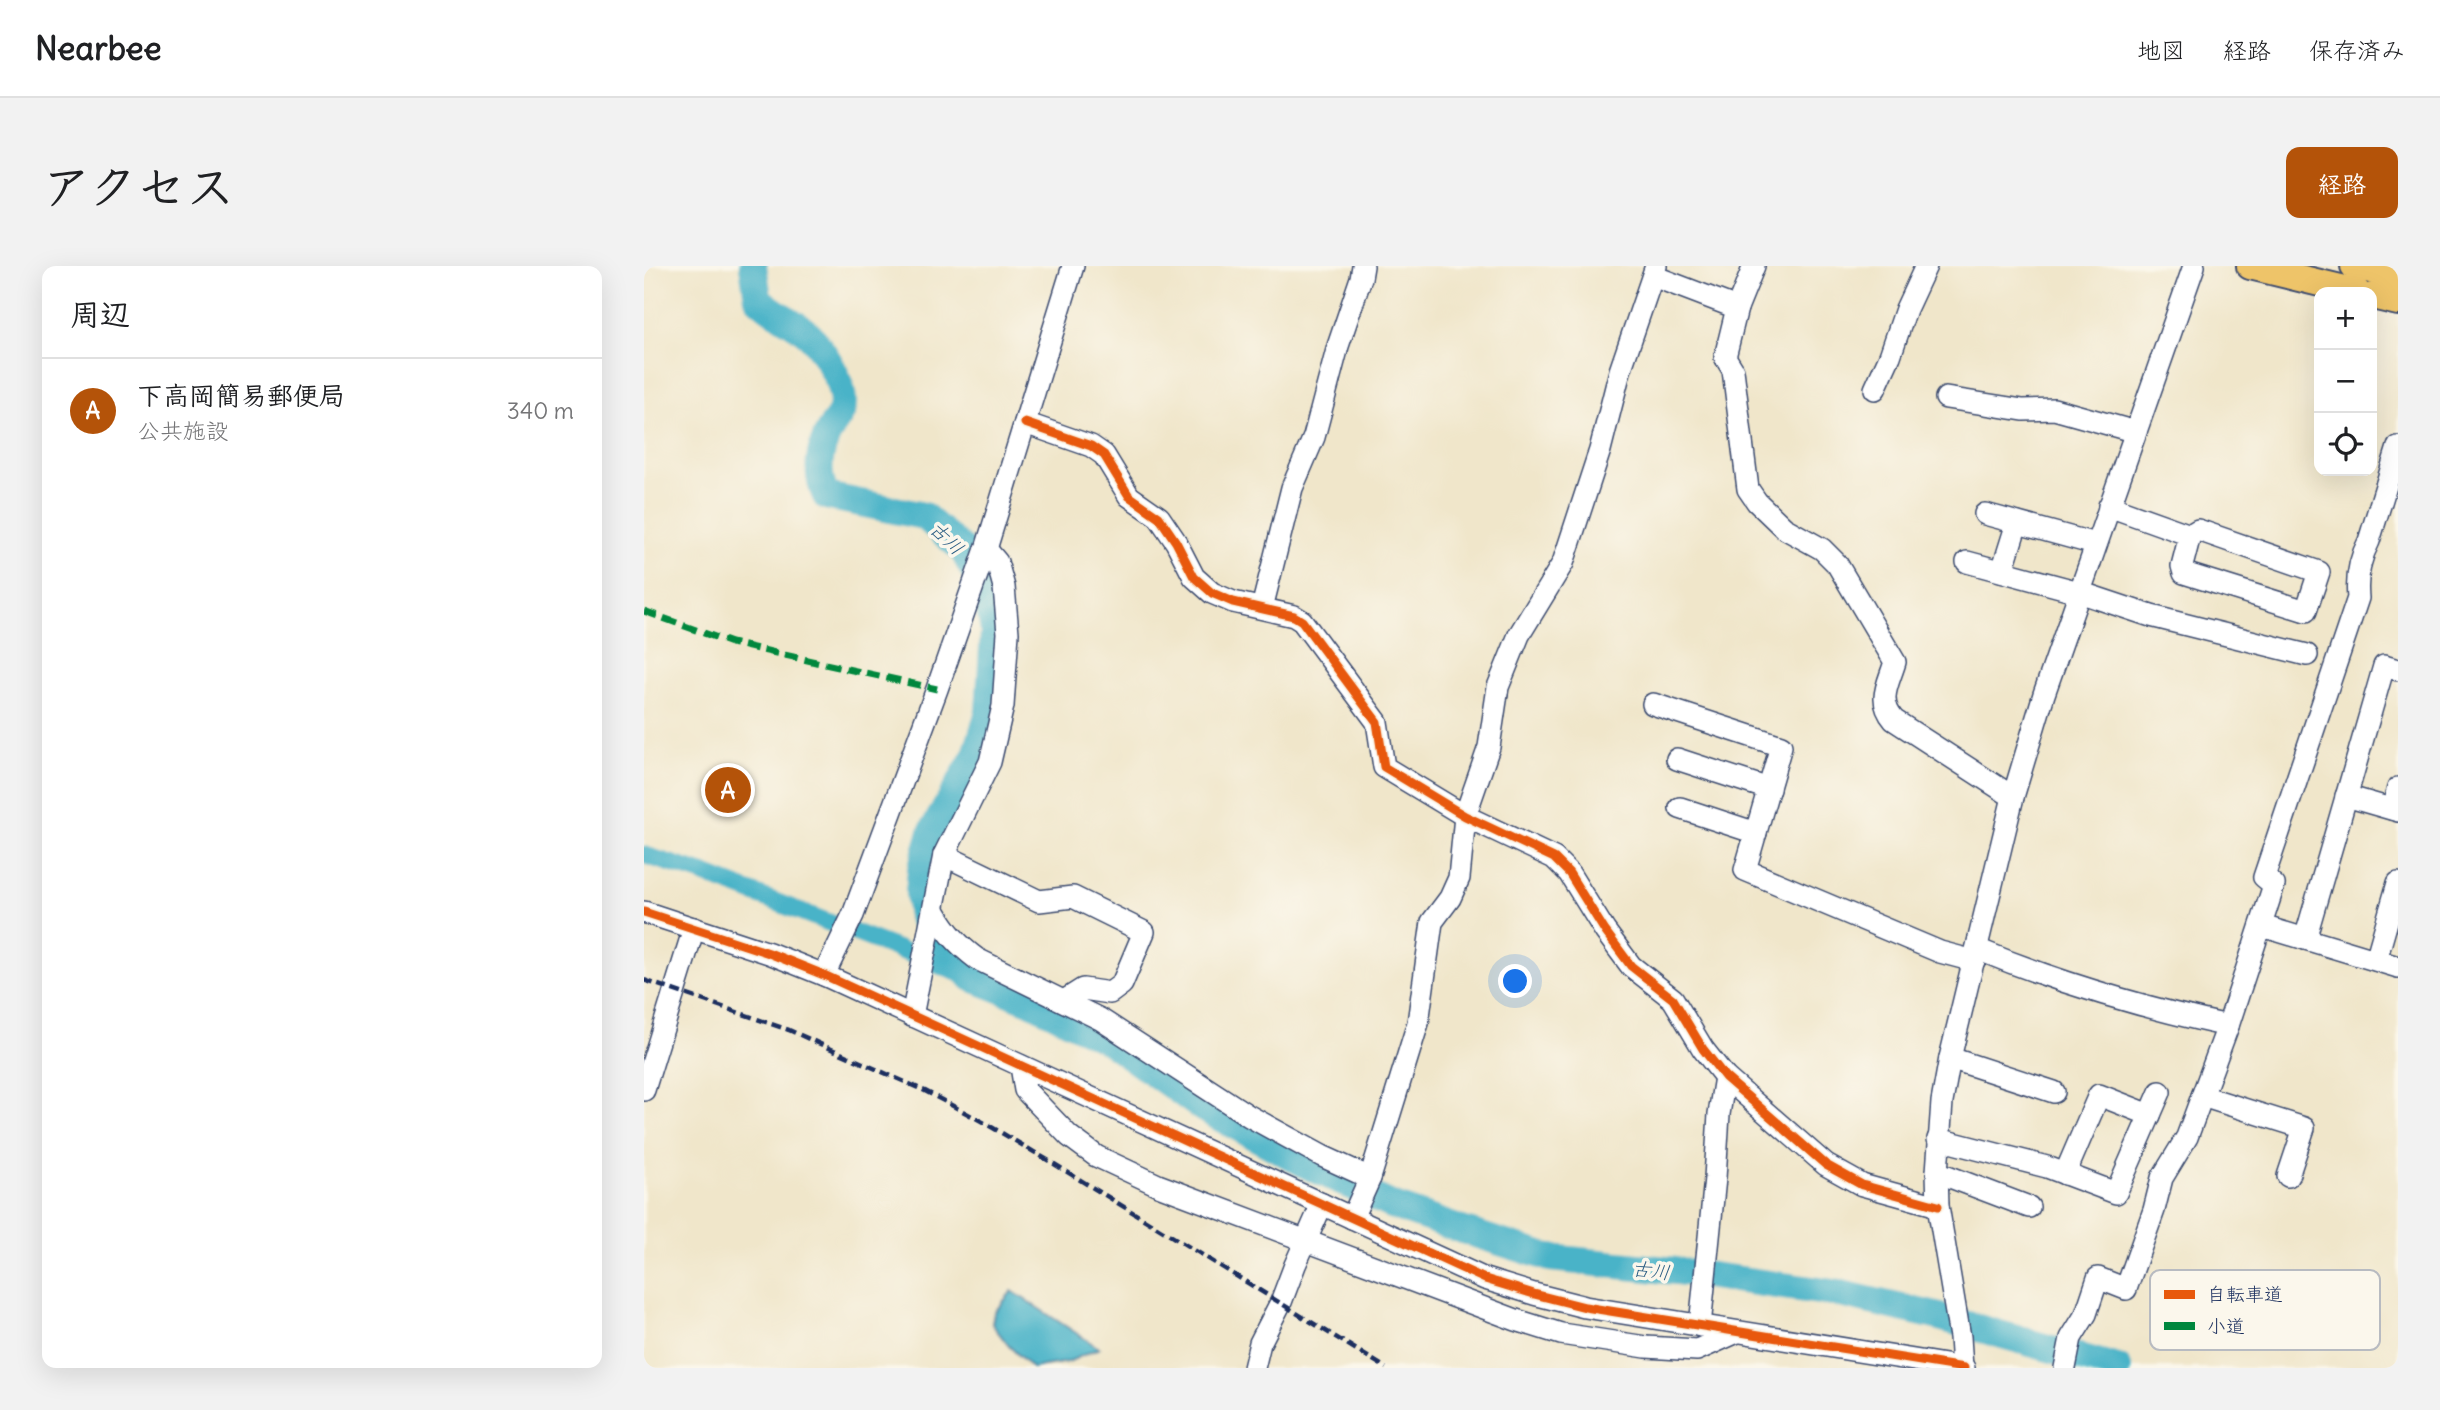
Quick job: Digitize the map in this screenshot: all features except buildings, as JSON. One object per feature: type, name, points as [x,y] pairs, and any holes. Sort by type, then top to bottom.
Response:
[{"type":"main road","points":[[2250,266],[2336,287]]},
{"type":"main road","points":[[2354,266],[2398,276]]},
{"type":"main road","points":[[2377,297],[2398,302]]},
{"type":"street","points":[[824,975],[853,915],[937,689],[984,553],[1073,266]]},
{"type":"street","points":[[1262,608],[1292,488],[1314,437],[1363,266]]},
{"type":"street","points":[[1754,266],[1737,308],[1725,357],[1733,370],[1748,489],[1757,502],[1784,528],[1822,549],[1837,564],[1895,662],[1884,699],[1886,710],[1894,720],[2012,797]]},
{"type":"street","points":[[1875,389],[1926,266]]},
{"type":"street","points":[[644,912],[824,975],[1322,1205],[1355,1211],[1485,1279],[1585,1307],[1963,1368],[1938,1206],[1938,1139],[1950,1058],[2012,797],[2043,694],[2194,266]]},
{"type":"street","points":[[1355,1211],[1369,1180],[1405,1073],[1418,1023],[1432,922],[1450,898],[1460,878],[1465,816],[1489,747],[1498,687],[1519,635],[1563,563],[1600,450],[1620,371],[1655,271],[1737,308]]},
{"type":"street","points":[[1946,398],[2023,410],[2054,408],[2136,432]]},
{"type":"street","points":[[1025,423],[1091,446],[1104,456],[1129,496],[1159,517],[1195,577],[1212,593],[1233,602],[1294,616],[1302,621],[1377,722],[1384,767],[1465,816],[1554,858],[1569,873],[1605,931],[1631,966],[1673,999],[1703,1049],[1725,1077],[1826,1165],[1862,1185],[1938,1206]]},
{"type":"street","points":[[2065,1367],[2071,1338],[2086,1314],[2098,1279],[2126,1289],[2154,1210],[2162,1178],[2187,1137],[2228,1026],[2274,885],[2264,877],[2358,598],[2356,580],[2362,556],[2398,447]]},
{"type":"street","points":[[2109,506],[2190,535]]},
{"type":"street","points":[[1985,514],[2095,544]]},
{"type":"street","points":[[2002,571],[2017,523]]},
{"type":"street","points":[[2198,530],[2319,572],[2306,611],[2184,573],[2182,566],[2190,535],[2198,530]]},
{"type":"street","points":[[912,1016],[944,855],[990,762],[1003,706],[1008,633],[1004,587],[997,562],[984,553]]},
{"type":"street","points":[[1967,562],[2079,592],[2151,616],[2307,655]]},
{"type":"street","points":[[2305,939],[2384,666],[2398,670]]},
{"type":"street","points":[[1653,704],[1781,746],[1745,870],[1940,952],[1975,955],[2109,996],[2228,1026]]},
{"type":"street","points":[[1677,759],[1769,789]]},
{"type":"street","points":[[2346,796],[2395,810],[2398,788]]},
{"type":"street","points":[[1680,808],[1756,833]]},
{"type":"street","points":[[944,855],[1039,901],[1073,897],[1144,932],[1122,984],[1110,993],[1083,989],[1064,1001]]},
{"type":"street","points":[[2376,960],[2398,883]]},
{"type":"street","points":[[934,913],[953,939],[977,959],[1101,1019],[1249,1116],[1369,1180]]},
{"type":"street","points":[[2262,926],[2398,967]]},
{"type":"street","points":[[644,1089],[694,928]]},
{"type":"street","points":[[1950,1058],[2054,1092]]},
{"type":"street","points":[[1021,1066],[1025,1090],[1069,1136],[1096,1156],[1158,1185],[1516,1320],[1561,1334],[1646,1347],[1697,1350],[1737,1332]]},
{"type":"street","points":[[1700,1326],[1719,1114],[1725,1077]]},
{"type":"street","points":[[1938,1139],[2065,1174],[2116,1194],[2160,1092]]},
{"type":"street","points":[[2065,1174],[2099,1095],[2150,1115]]},
{"type":"street","points":[[2202,1096],[2304,1128],[2288,1176]]},
{"type":"street","points":[[1937,1172],[2029,1207]]},
{"type":"street","points":[[1254,1368],[1260,1343],[1281,1302],[1322,1205]]},
{"type":"water","points":[[1012,1291],[1099,1348],[1068,1362],[1032,1368],[1009,1346],[992,1324],[994,1313]]},
{"type":"waterway","name":"古川","points":[[753,266],[758,298],[814,340],[830,364],[842,392],[842,410],[821,453],[820,479],[826,496],[924,516],[963,550],[988,598],[994,631],[989,712],[976,755],[932,832],[921,870],[919,892],[922,918],[972,978],[1030,1001],[1109,1041],[1204,1109],[1305,1164],[1391,1205],[1459,1229],[1550,1258],[1676,1271],[1841,1294],[1936,1316],[2118,1368]]},
{"type":"waterway","points":[[644,855],[701,873],[972,978]]},
{"type":"railway","points":[[644,980],[789,1030],[925,1091],[1051,1162],[1386,1368]]},
{"type":"marked path","points":[[644,611],[731,643],[937,689]]},
{"type":"cycle path","points":[[1025,423],[1091,446],[1104,455],[1129,496],[1159,517],[1194,577],[1212,593],[1233,602],[1294,616],[1302,621],[1377,722],[1384,767],[1465,816],[1554,858],[1569,873],[1605,931],[1631,966],[1673,999],[1703,1049],[1725,1077],[1826,1165],[1862,1185],[1938,1206]]},
{"type":"cycle path","points":[[644,912],[769,953],[824,975],[1485,1279],[1585,1307],[1964,1368]]},
{"type":"place","name":"下高岡簡易郵便局","points":[[728,790]]}]
